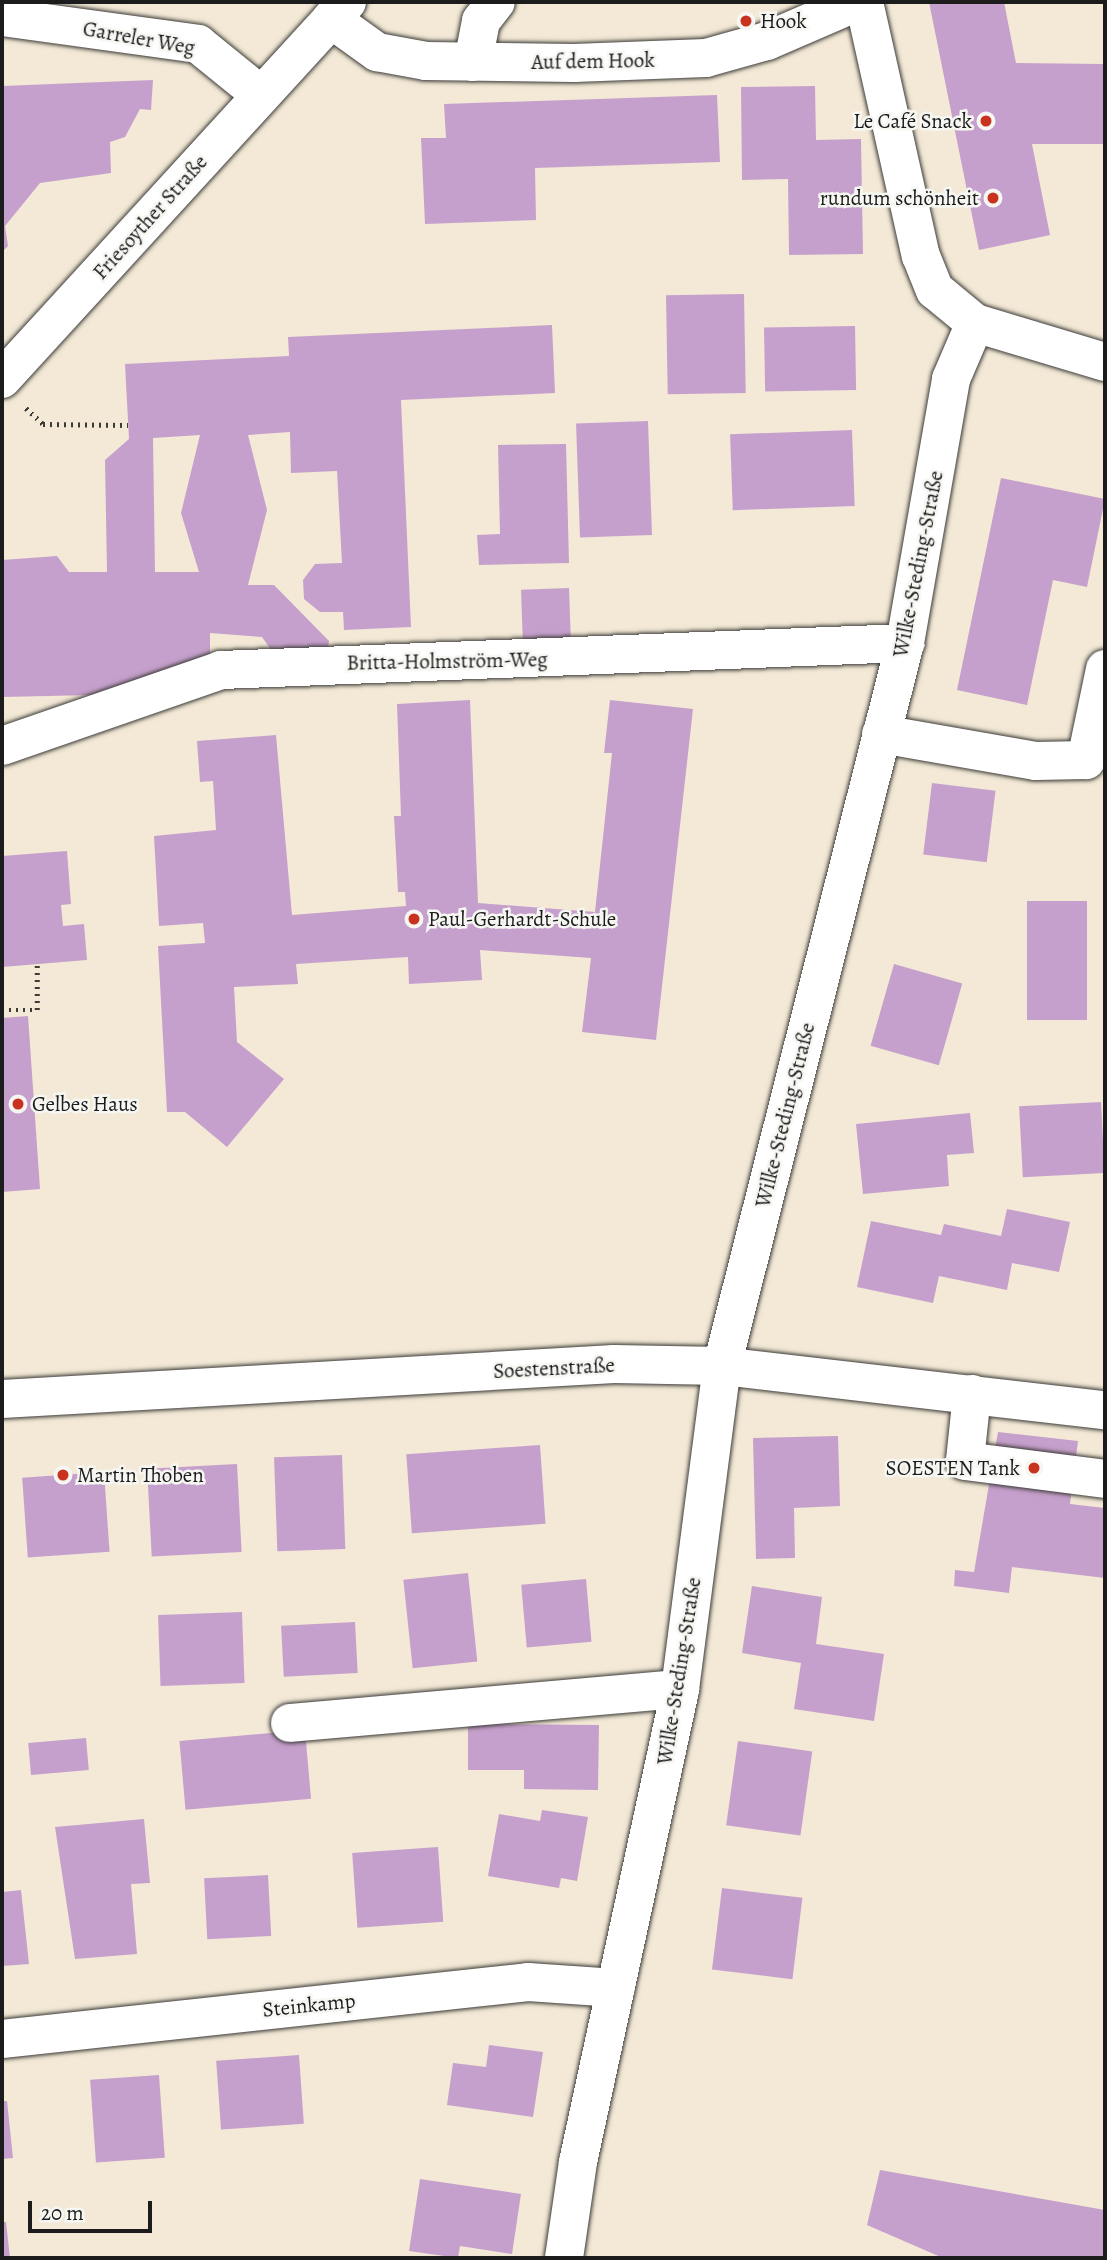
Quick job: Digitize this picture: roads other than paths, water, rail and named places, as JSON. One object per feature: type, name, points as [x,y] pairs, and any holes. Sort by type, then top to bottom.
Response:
[{"type":"street","points":[[473,62],[481,21],[496,2]]},
{"type":"street","points":[[800,2],[853,4],[921,256],[935,290],[975,323],[1105,362]]},
{"type":"street","name":"Auf dem Hook","points":[[298,56],[339,10],[377,52],[473,62],[706,58],[767,41],[853,4]]},
{"type":"street","name":"Garreler Weg","points":[[2,17],[198,44],[261,95]]},
{"type":"street","name":"Friesoyther Straße","points":[[12,392],[261,95],[298,56]]},
{"type":"street","name":"Wilke-Steding-Straße","points":[[564,2258],[615,1988],[680,1689],[722,1366],[905,643],[951,379],[975,323]]},
{"type":"street","name":"Britta-Holmström-Weg","points":[[2,746],[221,670],[905,643]]},
{"type":"street","points":[[881,734],[1036,761],[1086,760],[1105,669]]},
{"type":"street","name":"Soestenstraße","points":[[2,1399],[614,1364],[722,1366],[1105,1410]]},
{"type":"street","points":[[972,1394],[965,1461],[1105,1479]]},
{"type":"street","points":[[290,1723],[680,1689]]},
{"type":"street","name":"Steinkamp","points":[[2,2039],[528,1982],[615,1988]]},
{"type":"place","name":"Hook","points":[[746,21]]},
{"type":"place","name":"Le Café Snack","points":[[986,121]]},
{"type":"place","name":"rundum schönheit","points":[[993,198]]},
{"type":"place","name":"Paul-Gerhardt-Schule","points":[[414,919]]},
{"type":"place","name":"Gelbes Haus","points":[[18,1104]]},
{"type":"place","name":"SOESTEN Tank","points":[[1034,1468]]},
{"type":"place","name":"Martin Thoben","points":[[63,1475]]}]
